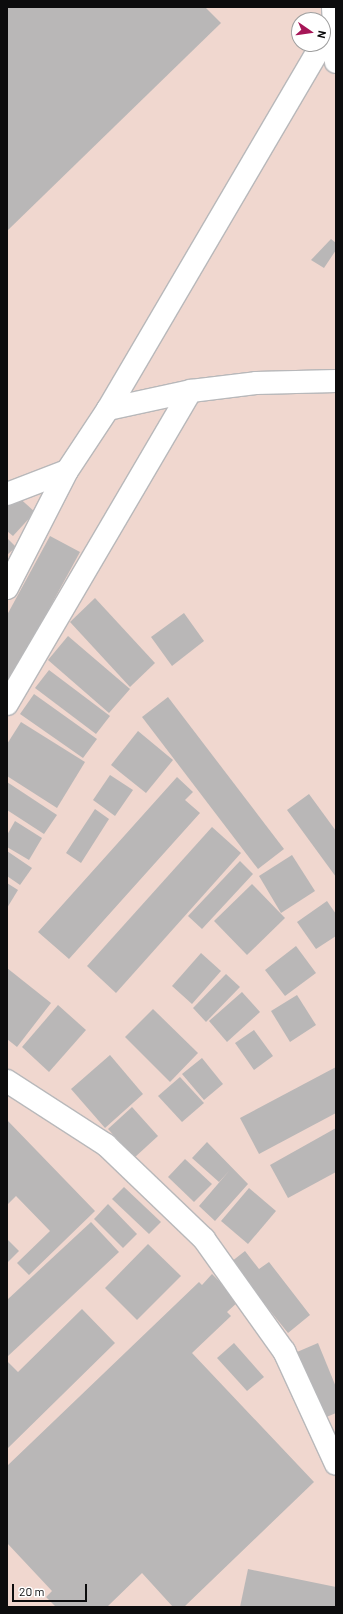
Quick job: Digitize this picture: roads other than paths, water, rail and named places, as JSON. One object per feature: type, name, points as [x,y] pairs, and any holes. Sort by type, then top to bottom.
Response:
[{"type":"street","points":[[331,37],[336,62]]},
{"type":"street","points":[[7,588],[67,471],[108,409],[315,52]]},
{"type":"street","points":[[108,409],[191,391],[256,383],[336,381]]},
{"type":"street","points":[[7,704],[191,391]]},
{"type":"street","points":[[7,494],[67,471]]},
{"type":"street","points":[[7,1081],[106,1145],[204,1239],[284,1351],[336,1464]]}]
